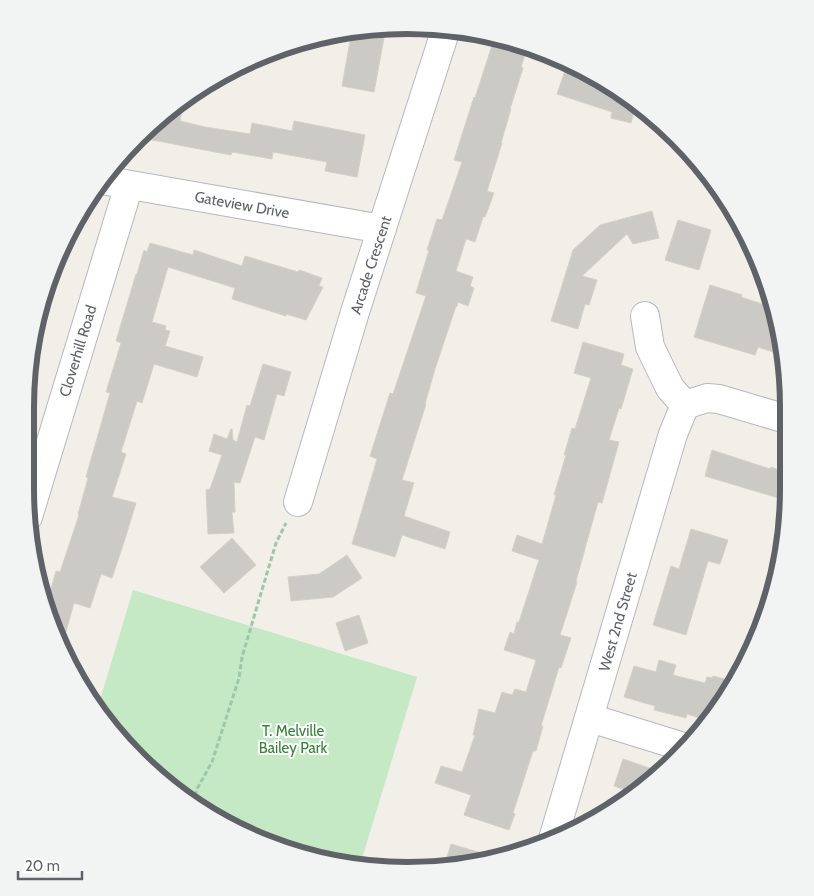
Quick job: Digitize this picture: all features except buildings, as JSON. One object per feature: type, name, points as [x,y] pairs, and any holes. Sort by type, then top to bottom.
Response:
[{"type":"street","name":"Arcade Crescent","points":[[298,502],[355,312],[444,36]]},
{"type":"street","name":"Gateview Drive","points":[[110,181],[382,230]]},
{"type":"street","name":"Cloverhill Road","points":[[34,496],[129,185]]},
{"type":"street","points":[[645,316],[650,347],[670,388],[685,405],[707,398],[719,399],[780,417]]},
{"type":"street","name":"West 2nd Street","points":[[555,832],[673,434],[685,405]]},
{"type":"street","points":[[590,718],[678,745]]},
{"type":"path","points":[[195,796],[212,762],[239,678],[242,657],[276,543],[298,502]]},
{"type":"green space","name":"T. Melville Bailey Park","points":[[133,590],[417,677],[362,859],[343,857],[253,829],[220,812],[161,770],[126,735],[100,700]]}]
